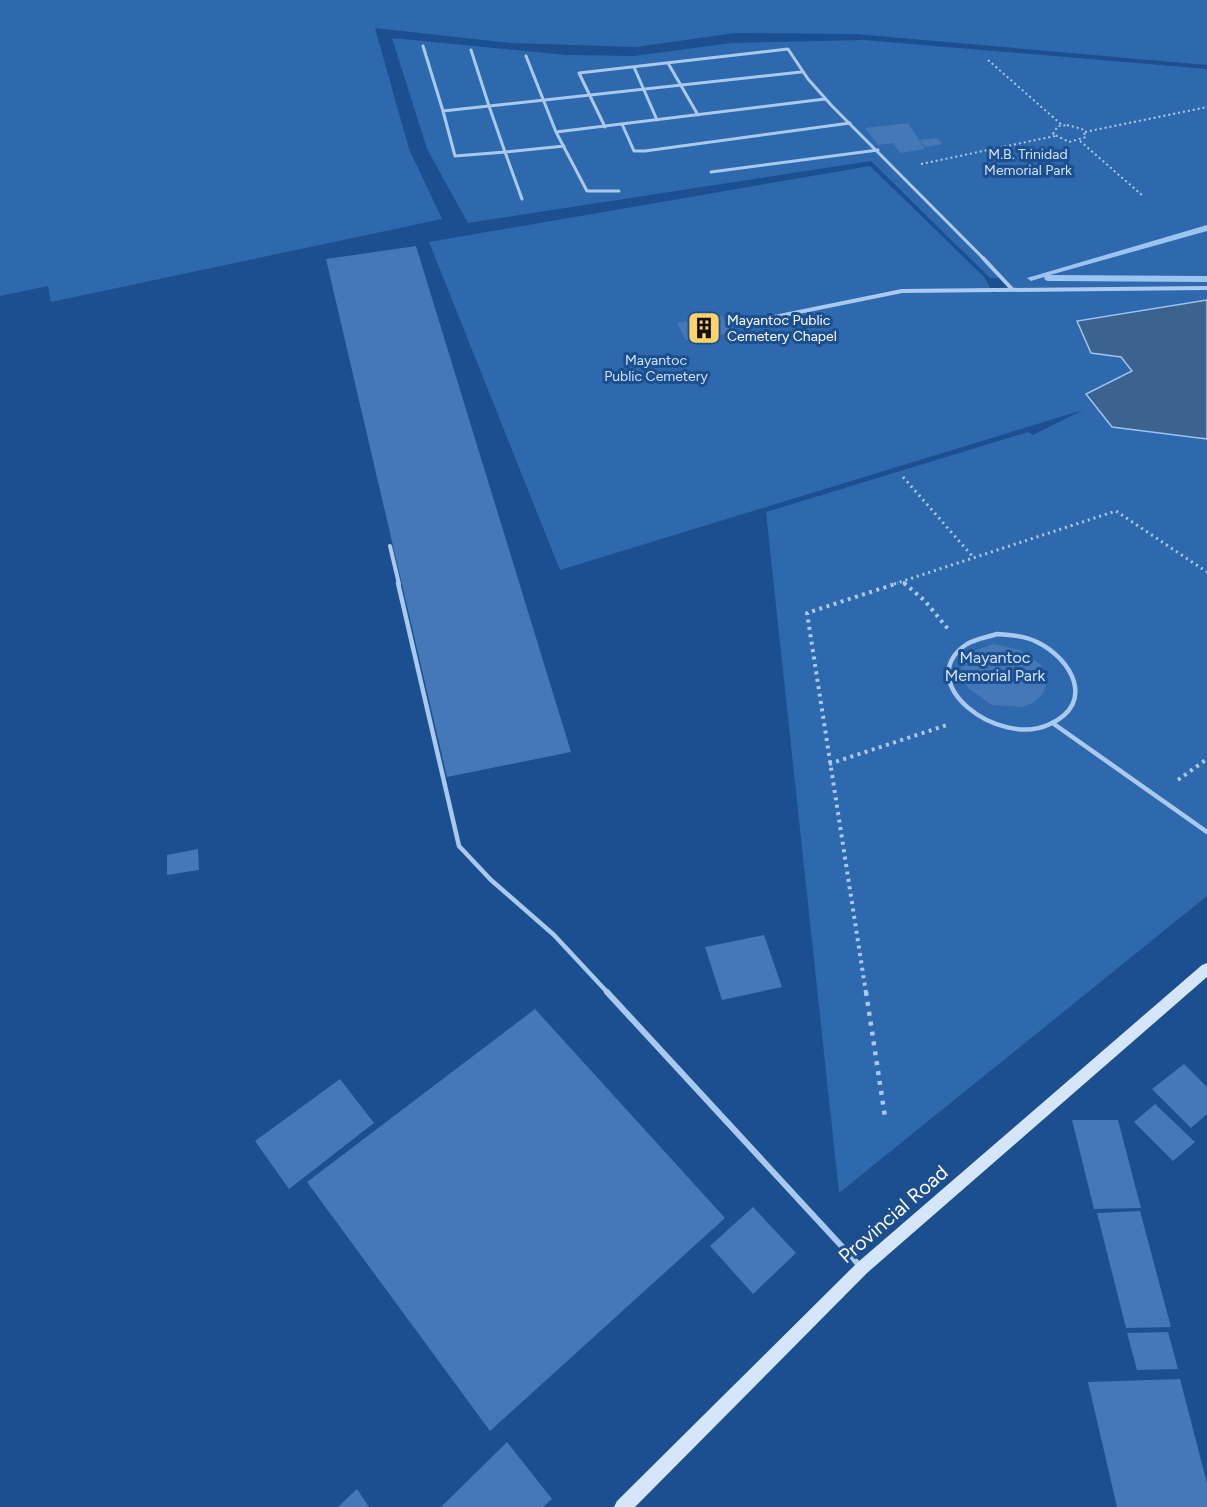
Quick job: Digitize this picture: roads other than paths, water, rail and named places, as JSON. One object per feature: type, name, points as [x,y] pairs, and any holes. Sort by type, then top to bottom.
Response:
[{"type":"main road","name":"Provincial Road","points":[[623,1507],[862,1268],[1207,969]]},
{"type":"lane","points":[[423,46],[455,156],[564,146]]},
{"type":"lane","points":[[605,127],[579,73],[788,49],[801,72],[825,99],[897,168],[1012,288]]},
{"type":"lane","points":[[471,50],[522,199]]},
{"type":"lane","points":[[526,56],[556,132],[587,191],[619,191]]},
{"type":"lane","points":[[668,63],[698,115]]},
{"type":"lane","points":[[634,67],[657,120]]},
{"type":"lane","points":[[442,111],[801,72]]},
{"type":"lane","points":[[556,132],[825,99]]},
{"type":"lane","points":[[622,124],[634,151],[645,151],[850,123]]},
{"type":"lane","points":[[711,172],[878,150]]},
{"type":"lane","points":[[750,322],[902,291],[1012,288],[1207,288]]},
{"type":"lane","points":[[390,546],[459,846],[491,880],[554,935],[862,1268]]},
{"type":"lane","points":[[997,634],[1018,636],[1039,642],[1056,653],[1070,668],[1076,684],[1076,700],[1068,714],[1054,724],[1035,730],[1014,730],[993,725],[974,716],[959,703],[950,688],[948,672],[951,658],[962,645],[978,637],[997,634]]},
{"type":"lane","points":[[1054,724],[1158,795],[1207,832]]},
{"type":"waterway","points":[[1031,278],[1207,228]]},
{"type":"waterway","points":[[1048,278],[1207,279]]},
{"type":"place","name":"Mayantoc Public Cemetery Chapel","points":[[704,328]]},
{"type":"park label","name":"M.B. Trinidad Memorial Park","points":[[1028,162]]},
{"type":"park label","name":"Mayantoc Public Cemetery","points":[[656,368]]},
{"type":"park label","name":"Mayantoc Memorial Park","points":[[995,666]]}]
